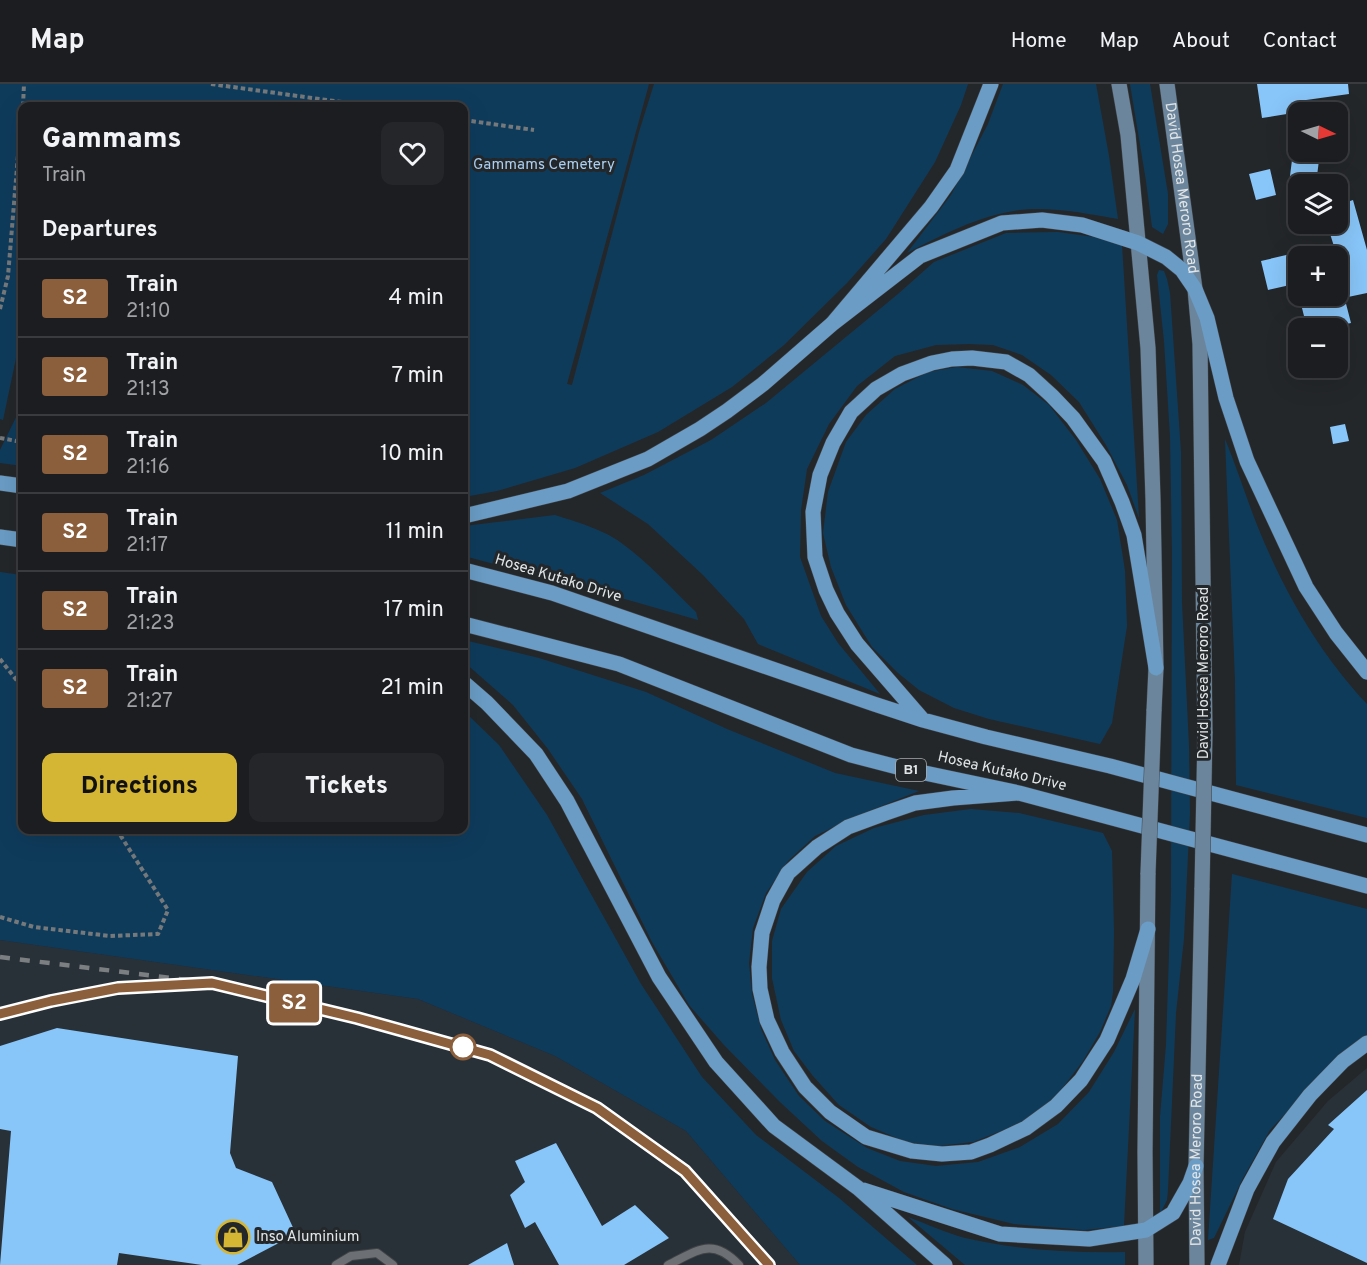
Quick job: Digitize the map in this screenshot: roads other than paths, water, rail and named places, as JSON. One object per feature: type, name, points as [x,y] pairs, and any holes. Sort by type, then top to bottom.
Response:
[{"type":"main road","points":[[832,324],[931,207],[957,170],[991,84]]},
{"type":"main road","points":[[1119,84],[1128,135],[1148,348],[1154,499],[1156,668],[1148,873],[1146,1265]]},
{"type":"main road","name":"David Hosea Meroro Road","points":[[1167,84],[1196,289],[1200,344],[1205,733],[1196,1166],[1197,1265]]},
{"type":"main road","points":[[468,515],[568,492],[648,459],[728,411],[832,324],[920,256],[1002,223],[1042,220],[1082,225],[1138,243],[1166,257],[1182,270],[1196,289],[1207,318],[1227,398],[1247,461],[1306,587],[1336,633],[1367,672]]},
{"type":"main road","points":[[923,720],[857,644],[837,613],[826,590],[815,557],[813,512],[820,475],[833,443],[851,412],[876,389],[902,374],[932,363],[972,358],[1006,362],[1029,375],[1073,418],[1104,461],[1134,535],[1156,668]]},
{"type":"main road","points":[[0,483],[18,485]]},
{"type":"main road","points":[[0,537],[18,539]]},
{"type":"main road","name":"Hosea Kutako Drive","points":[[468,571],[552,592],[923,720],[1121,769],[1367,835]]},
{"type":"main road","name":"Hosea Kutako Drive","points":[[468,625],[619,664],[851,755],[1019,793],[1367,886]]},
{"type":"main road","points":[[468,686],[536,753],[567,801],[660,977],[716,1062],[774,1126],[858,1188],[945,1265]]},
{"type":"main road","points":[[1019,793],[915,803],[886,813],[848,827],[817,847],[788,873],[773,900],[762,933],[760,989],[767,1020],[782,1052],[805,1087],[830,1112],[866,1137],[912,1151],[942,1154],[971,1152],[990,1145],[1026,1128],[1056,1106],[1082,1080],[1107,1040],[1133,979],[1148,929]]},
{"type":"main road","points":[[1218,1265],[1247,1189],[1274,1142],[1310,1095],[1343,1061],[1367,1043]]},
{"type":"main road","points":[[858,1188],[1000,1234],[1089,1239],[1146,1230],[1173,1213],[1190,1183],[1196,1166]]},
{"type":"lane","points":[[668,1265],[700,1250],[714,1248],[730,1255],[739,1265]]},
{"type":"lane","points":[[336,1265],[351,1256],[377,1253],[393,1265]]},
{"type":"railway","points":[[0,957],[212,983],[357,1018],[490,1055],[597,1108],[685,1171],[769,1265]]},
{"type":"railway","points":[[0,1014],[119,988],[176,985]]},
{"type":"train","name":"S2","points":[[0,1014],[118,988],[212,983],[357,1018],[490,1055],[597,1108],[685,1171],[769,1265]]},
{"type":"place","name":"Inso Aluminium","points":[[233,1237]]},
{"type":"park label","name":"Gammams Cemetery","points":[[544,165]]}]
